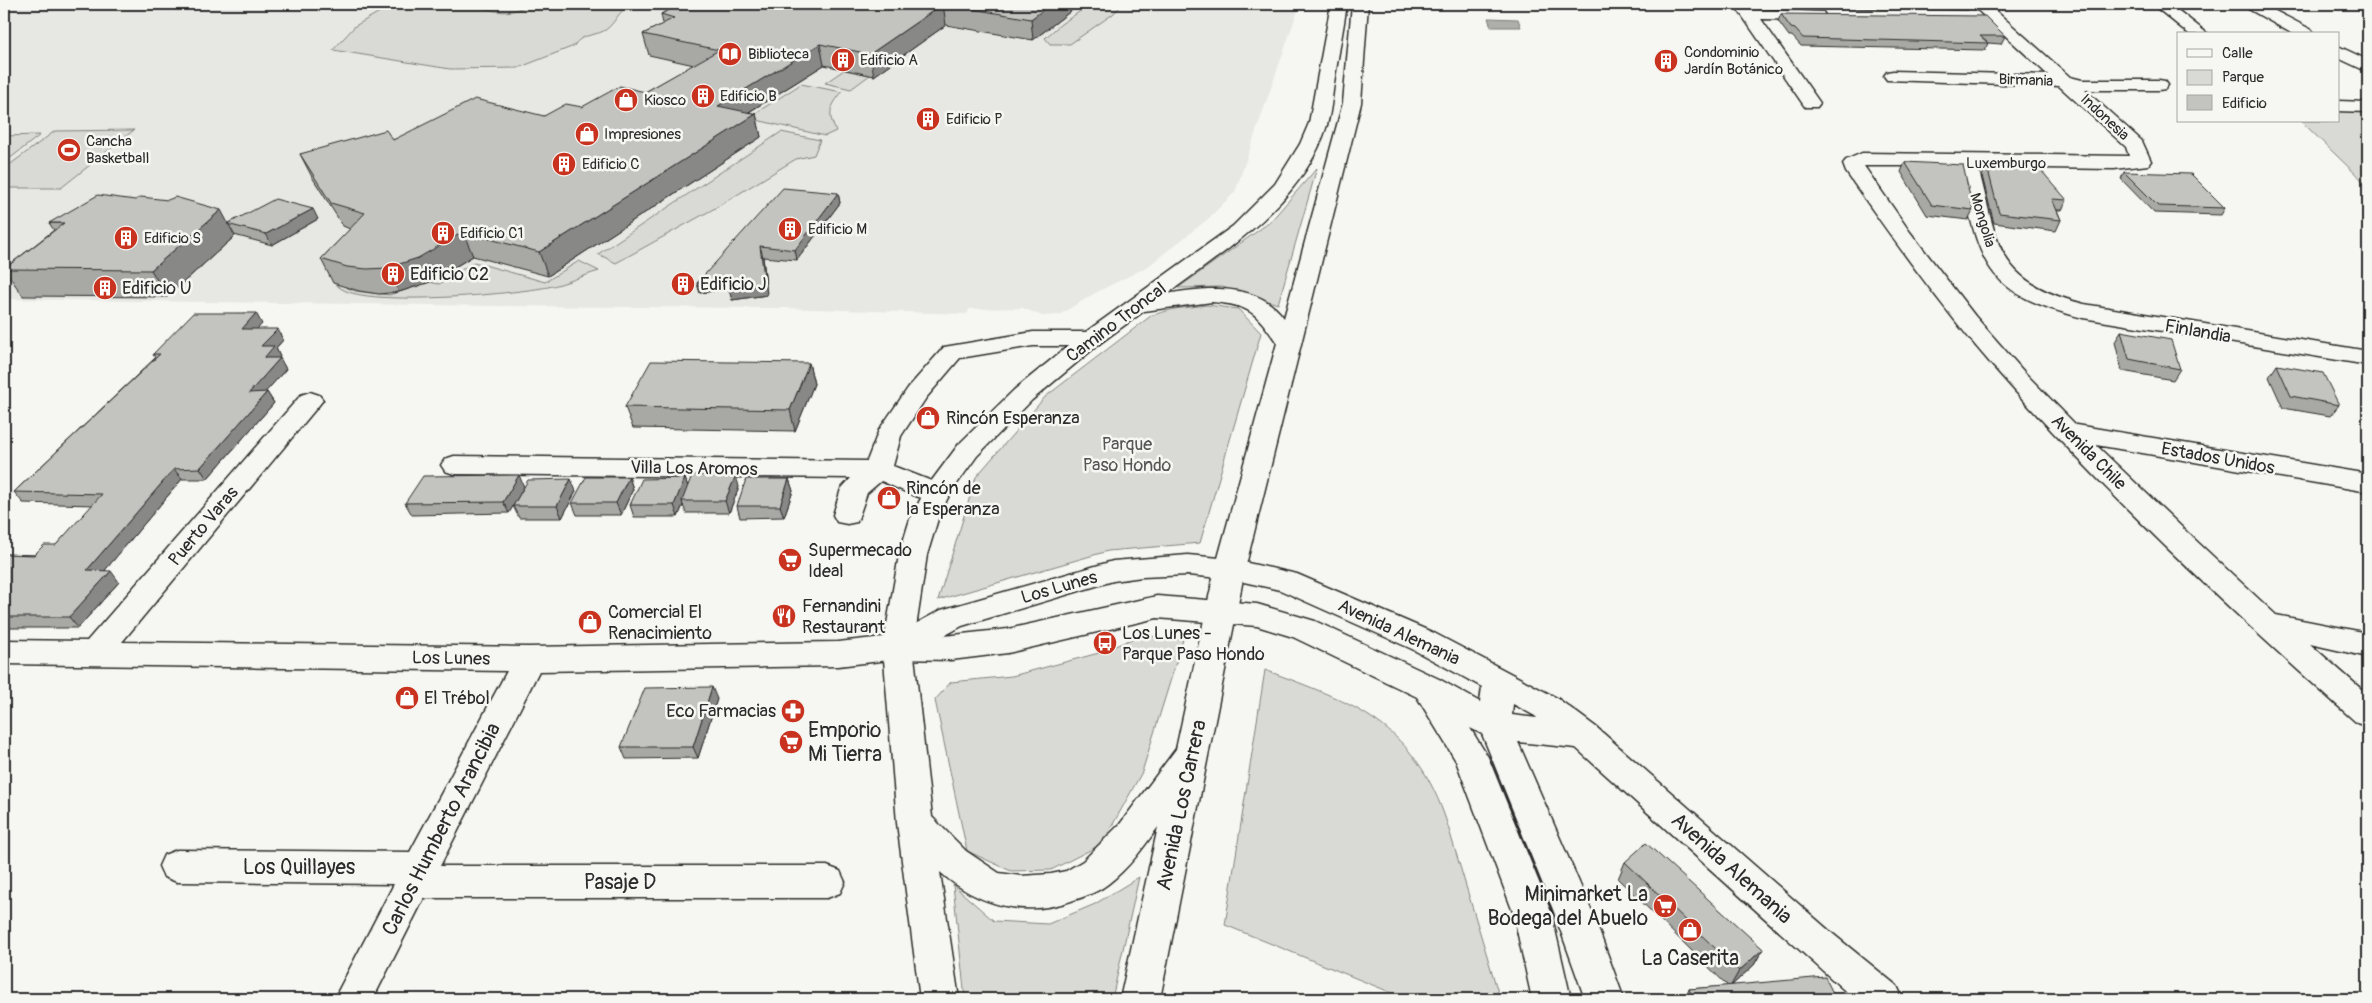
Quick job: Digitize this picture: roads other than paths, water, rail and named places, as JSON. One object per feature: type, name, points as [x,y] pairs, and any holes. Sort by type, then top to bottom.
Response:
[{"type":"street","name":"Camino Troncal","points":[[898,647],[913,555],[924,518],[937,493],[968,450],[1008,409],[1091,339],[1240,230],[1263,209],[1298,166],[1310,144],[1318,123],[1339,4]]},
{"type":"street","points":[[1360,4],[1352,103],[1230,569],[1221,611],[1257,615],[1304,629],[1428,688],[1495,726],[1584,736]]},
{"type":"street","points":[[2160,4],[2197,32]]},
{"type":"street","points":[[2251,4],[2302,32]]},
{"type":"street","points":[[1745,9],[1837,15]]},
{"type":"street","points":[[1745,9],[1811,103]]},
{"type":"street","name":"Indonesia","points":[[1976,10],[1993,18],[2066,81],[2135,145],[2139,152]]},
{"type":"street","points":[[2340,52],[2368,67]]},
{"type":"street","name":"Birmania","points":[[1893,76],[2066,81],[2082,85],[2160,85]]},
{"type":"street","points":[[2340,106],[2368,107]]},
{"type":"street","name":"Luxemburgo","points":[[1862,160],[1967,163],[2130,163],[2141,161],[2139,152]]},
{"type":"street","name":"Avenida Chile","points":[[1862,160],[1853,164],[1856,172],[1921,264],[1984,342],[2068,432],[2192,556],[2264,624],[2368,714]]},
{"type":"street","name":"Mongolia","points":[[1967,163],[1988,243],[2005,275],[2030,293]]},
{"type":"street","name":"Finlandia","points":[[2030,293],[2047,301],[2082,311],[2368,358]]},
{"type":"street","points":[[1135,308],[1195,295],[1230,298],[1261,309],[1272,317],[1289,344]]},
{"type":"street","points":[[847,515],[855,489],[878,470],[888,436],[917,393],[952,352],[1034,339],[1091,339]]},
{"type":"street","name":"Puerto Varas","points":[[96,652],[310,400]]},
{"type":"street","name":"Estados Unidos","points":[[2068,432],[2368,484]]},
{"type":"street","name":"Villa Los Aromos","points":[[454,465],[878,470]]},
{"type":"street","points":[[878,470],[937,493]]},
{"type":"street","name":"Los Lunes","points":[[898,647],[952,618],[1113,571],[1142,567],[1188,565],[1230,569]]},
{"type":"street","name":"Avenida Alemania","points":[[1230,569],[1287,581],[1423,641],[1546,707],[1584,736],[1820,946],[1883,999]]},
{"type":"street","name":"Los Lunes","points":[[4,652],[530,659],[820,655],[857,653],[898,647],[951,648],[1008,642],[1157,607],[1221,611]]},
{"type":"street","name":"Avenida Los Carrera","points":[[1140,999],[1221,611]]},
{"type":"street","points":[[2264,624],[2368,644]]},
{"type":"street","points":[[1423,641],[1428,688],[1474,766],[1532,912],[1551,999]]},
{"type":"street","points":[[898,647],[915,823],[939,999]]},
{"type":"street","name":"Carlos Humberto Arancibia","points":[[353,999],[530,659]]},
{"type":"street","points":[[1498,681],[1495,726],[1573,912],[1604,999]]},
{"type":"street","points":[[915,823],[965,872],[982,883],[1003,890],[1027,893],[1051,891],[1074,884],[1095,873],[1113,858],[1193,749]]},
{"type":"street","name":"Los Quillayes","points":[[177,866],[417,875]]},
{"type":"street","name":"Pasaje D","points":[[417,875],[828,882]]},
{"type":"place","name":"Biblioteca","points":[[730,54]]},
{"type":"place","name":"Edificio A","points":[[843,60]]},
{"type":"place","name":"Condominio Jardín Botánico","points":[[1666,61]]},
{"type":"place","name":"Edificio B","points":[[703,96]]},
{"type":"place","name":"Kiosco","points":[[626,100]]},
{"type":"place","name":"Edificio P","points":[[928,119]]},
{"type":"place","name":"Impresiones","points":[[587,134]]},
{"type":"place","name":"Cancha Basketball","points":[[69,150]]},
{"type":"place","name":"Edificio C","points":[[564,164]]},
{"type":"place","name":"Edificio M","points":[[790,229]]},
{"type":"place","name":"Edificio C1","points":[[443,233]]},
{"type":"place","name":"Edificio S","points":[[126,238]]},
{"type":"place","name":"Edificio C2","points":[[393,274]]},
{"type":"place","name":"Edificio J","points":[[683,284]]},
{"type":"place","name":"Edificio U","points":[[105,288]]},
{"type":"place","name":"Rincón Esperanza","points":[[928,418]]},
{"type":"place","name":"Rincón de la Esperanza","points":[[889,498]]},
{"type":"place","name":"Supermecado Ideal","points":[[790,560]]},
{"type":"place","name":"Fernandini Restaurant","points":[[784,616]]},
{"type":"place","name":"Comercial El Renacimiento","points":[[590,622]]},
{"type":"place","name":"Los Lunes - Parque Paso Hondo","points":[[1105,643]]},
{"type":"place","name":"El Trébol","points":[[407,698]]},
{"type":"place","name":"Eco Farmacias","points":[[793,711]]},
{"type":"place","name":"Emporio Mi Tierra","points":[[791,742]]},
{"type":"place","name":"Minimarket La Bodega del Abuelo","points":[[1665,906]]},
{"type":"place","name":"La Caserita","points":[[1690,930]]},
{"type":"park label","name":"Parque Paso Hondo","points":[[1127,454]]}]
